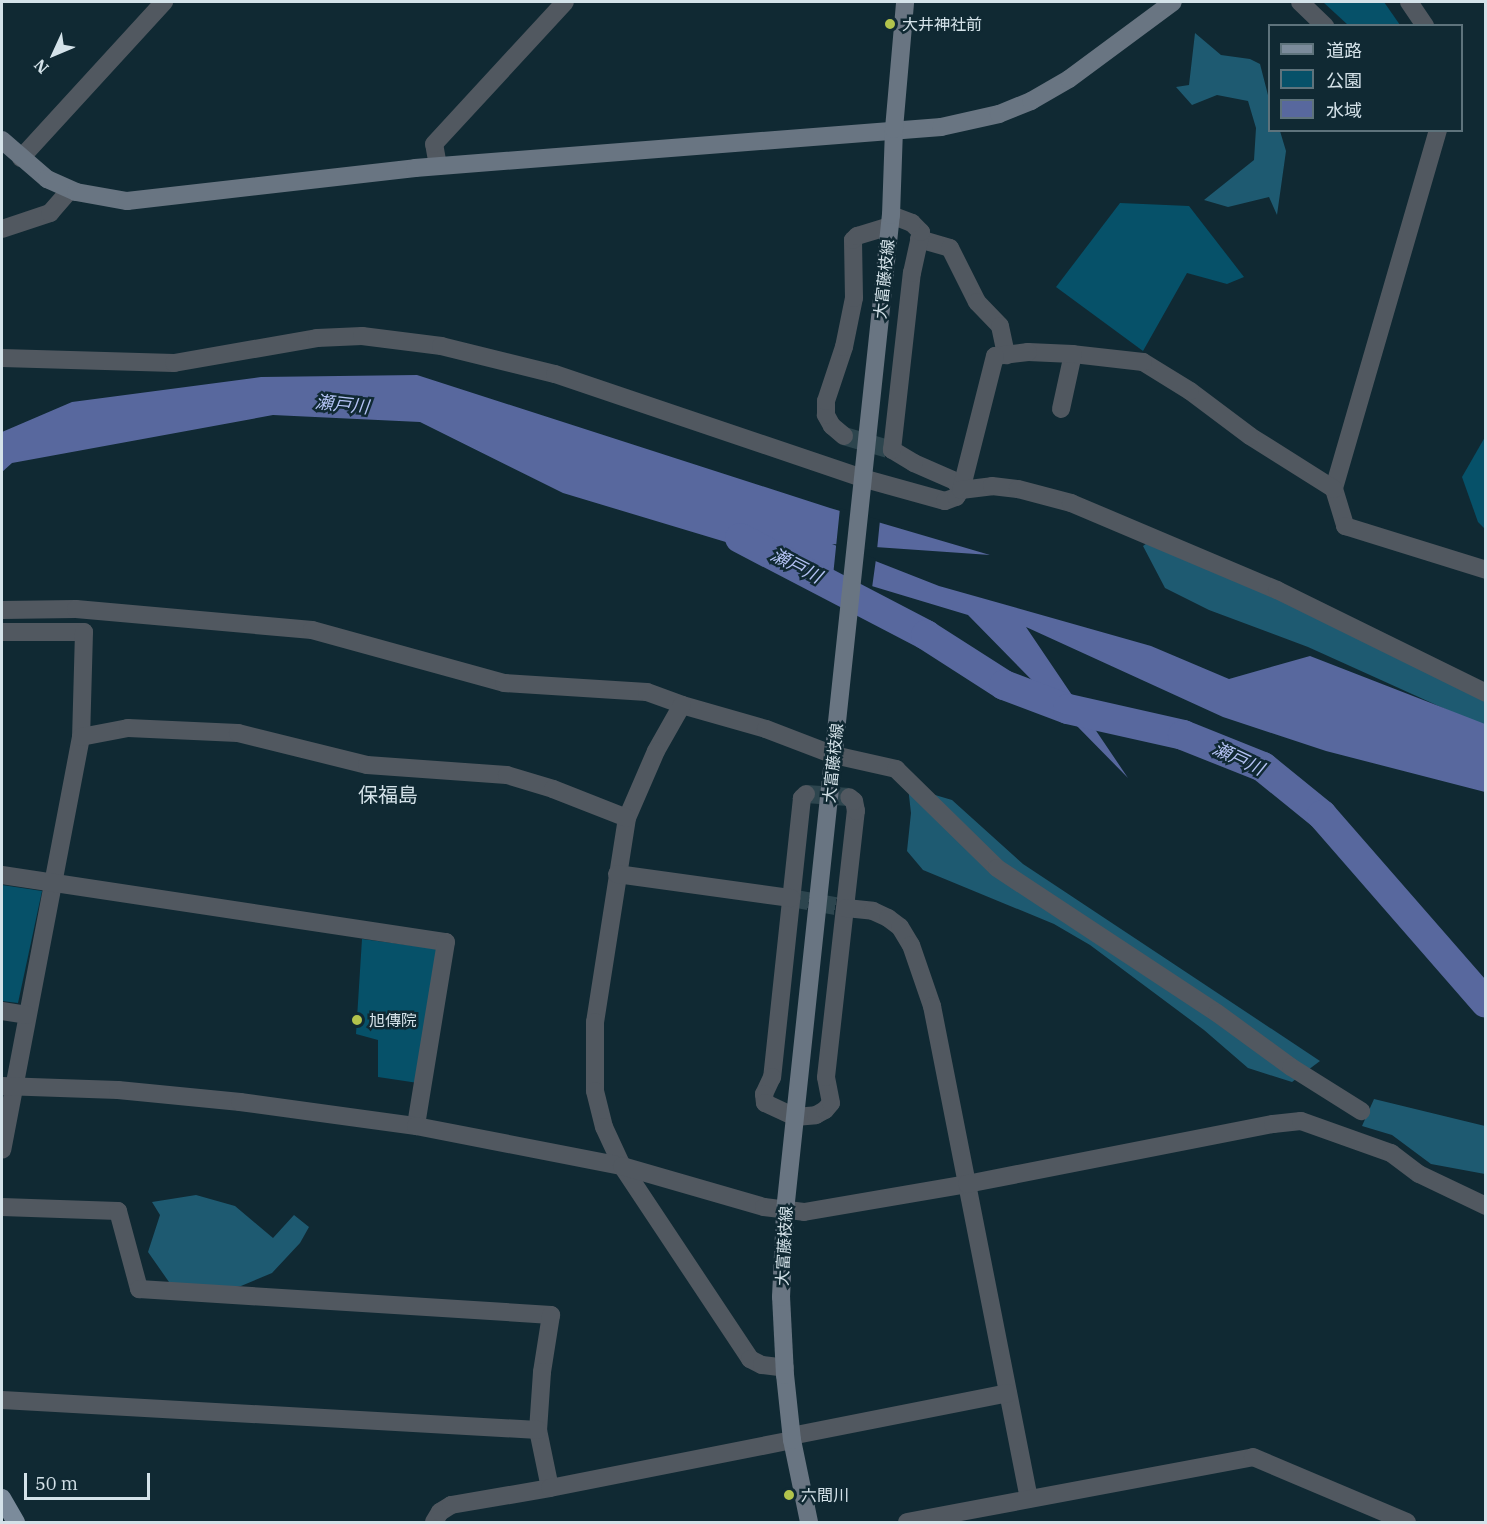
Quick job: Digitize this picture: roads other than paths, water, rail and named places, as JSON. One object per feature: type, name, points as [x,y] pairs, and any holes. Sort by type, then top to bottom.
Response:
[{"type":"main road","name":"大富藤枝線","points":[[809,1522],[792,1438],[785,1368],[781,1297],[785,1211],[891,221],[894,129],[905,2]]},
{"type":"main road","points":[[2,140],[47,179],[70,190],[127,201],[438,166],[967,123],[999,114],[1031,101],[1069,79],[1173,2]]},
{"type":"main road","points":[[2,1498],[16,1522]]},
{"type":"street","points":[[21,158],[164,2]]},
{"type":"street","points":[[438,166],[434,144],[565,2]]},
{"type":"street","points":[[1300,2],[1323,24]]},
{"type":"street","points":[[1409,2],[1424,24]]},
{"type":"street","points":[[1437,132],[1334,489],[1345,526],[1485,570]]},
{"type":"street","points":[[2,229],[50,213],[70,190]]},
{"type":"street","points":[[844,436],[829,420],[826,401],[844,348],[854,298],[853,240],[891,221],[912,223],[921,232],[912,273],[892,450],[914,464],[947,476],[961,490]]},
{"type":"street","points":[[919,239],[950,248],[976,302],[1000,326],[1006,355]]},
{"type":"street","points":[[2,358],[174,363],[317,338],[362,336],[441,346],[555,374],[862,486],[945,501],[957,497],[961,490],[995,356],[1028,352],[1072,354],[1143,362],[1158,369],[1250,436],[1334,489]]},
{"type":"street","points":[[1061,409],[1072,354]]},
{"type":"street","points":[[961,490],[992,486],[1018,489],[1071,503],[1277,590],[1485,693]]},
{"type":"street","points":[[2,610],[76,609],[312,630],[504,683],[647,692],[682,705],[835,748],[896,769],[997,868],[1217,1013],[1291,1067],[1361,1111]]},
{"type":"street","points":[[2,632],[84,632],[81,737],[27,1015],[7,1087],[2,1150]]},
{"type":"street","points":[[682,705],[656,751],[627,818],[595,1022],[595,1091],[604,1127],[622,1166],[750,1359],[762,1365],[785,1368]]},
{"type":"street","points":[[81,737],[128,728],[238,733],[367,765],[507,775],[553,789],[627,818]]},
{"type":"street","points":[[806,794],[802,798],[772,1077],[764,1094],[765,1103],[795,1117],[816,1115],[831,1103],[826,1077],[856,811],[854,801],[849,797]]},
{"type":"street","points":[[617,874],[791,898]]},
{"type":"street","points":[[2,875],[446,942],[416,1126]]},
{"type":"street","points":[[846,908],[873,911],[900,927],[912,945],[932,1006],[1029,1499]]},
{"type":"street","points":[[2,1011],[27,1015]]},
{"type":"street","points":[[7,1087],[118,1090],[240,1102],[416,1126],[622,1166],[785,1211],[804,1212],[967,1184],[1273,1124],[1301,1121],[1391,1153],[1419,1174],[1485,1206]]},
{"type":"street","points":[[2,1207],[118,1210],[139,1289],[551,1315],[542,1372],[538,1430],[550,1488]]},
{"type":"street","points":[[434,1522],[440,1512],[451,1505],[550,1488],[1008,1393]]},
{"type":"street","points":[[2,1400],[538,1430]]},
{"type":"street","points":[[907,1522],[1253,1457],[1407,1522]]},
{"type":"water","points":[[417,375],[830,508],[990,555],[832,544],[939,586],[1151,646],[1229,679],[1310,656],[1485,724],[1485,792],[1326,751],[1223,717],[1026,627],[1128,778],[968,615],[563,493],[420,422],[273,415],[12,463],[2,472],[2,432],[72,402],[261,377]]},
{"type":"waterway","name":"瀬戸川","points":[[740,538],[926,635],[1004,685],[1068,709],[1183,735],[1263,767],[1322,815],[1486,1003]]},
{"type":"tunnel","points":[[844,436],[892,450]]},
{"type":"tunnel","points":[[806,794],[849,797]]},
{"type":"tunnel","points":[[791,898],[846,908]]},
{"type":"place","name":"大井神社前","points":[[890,24]]},
{"type":"place","name":"旭傳院","points":[[357,1020]]},
{"type":"place","name":"六間川","points":[[789,1495]]},
{"type":"district","name":"保福島","points":[[388,794]]}]
